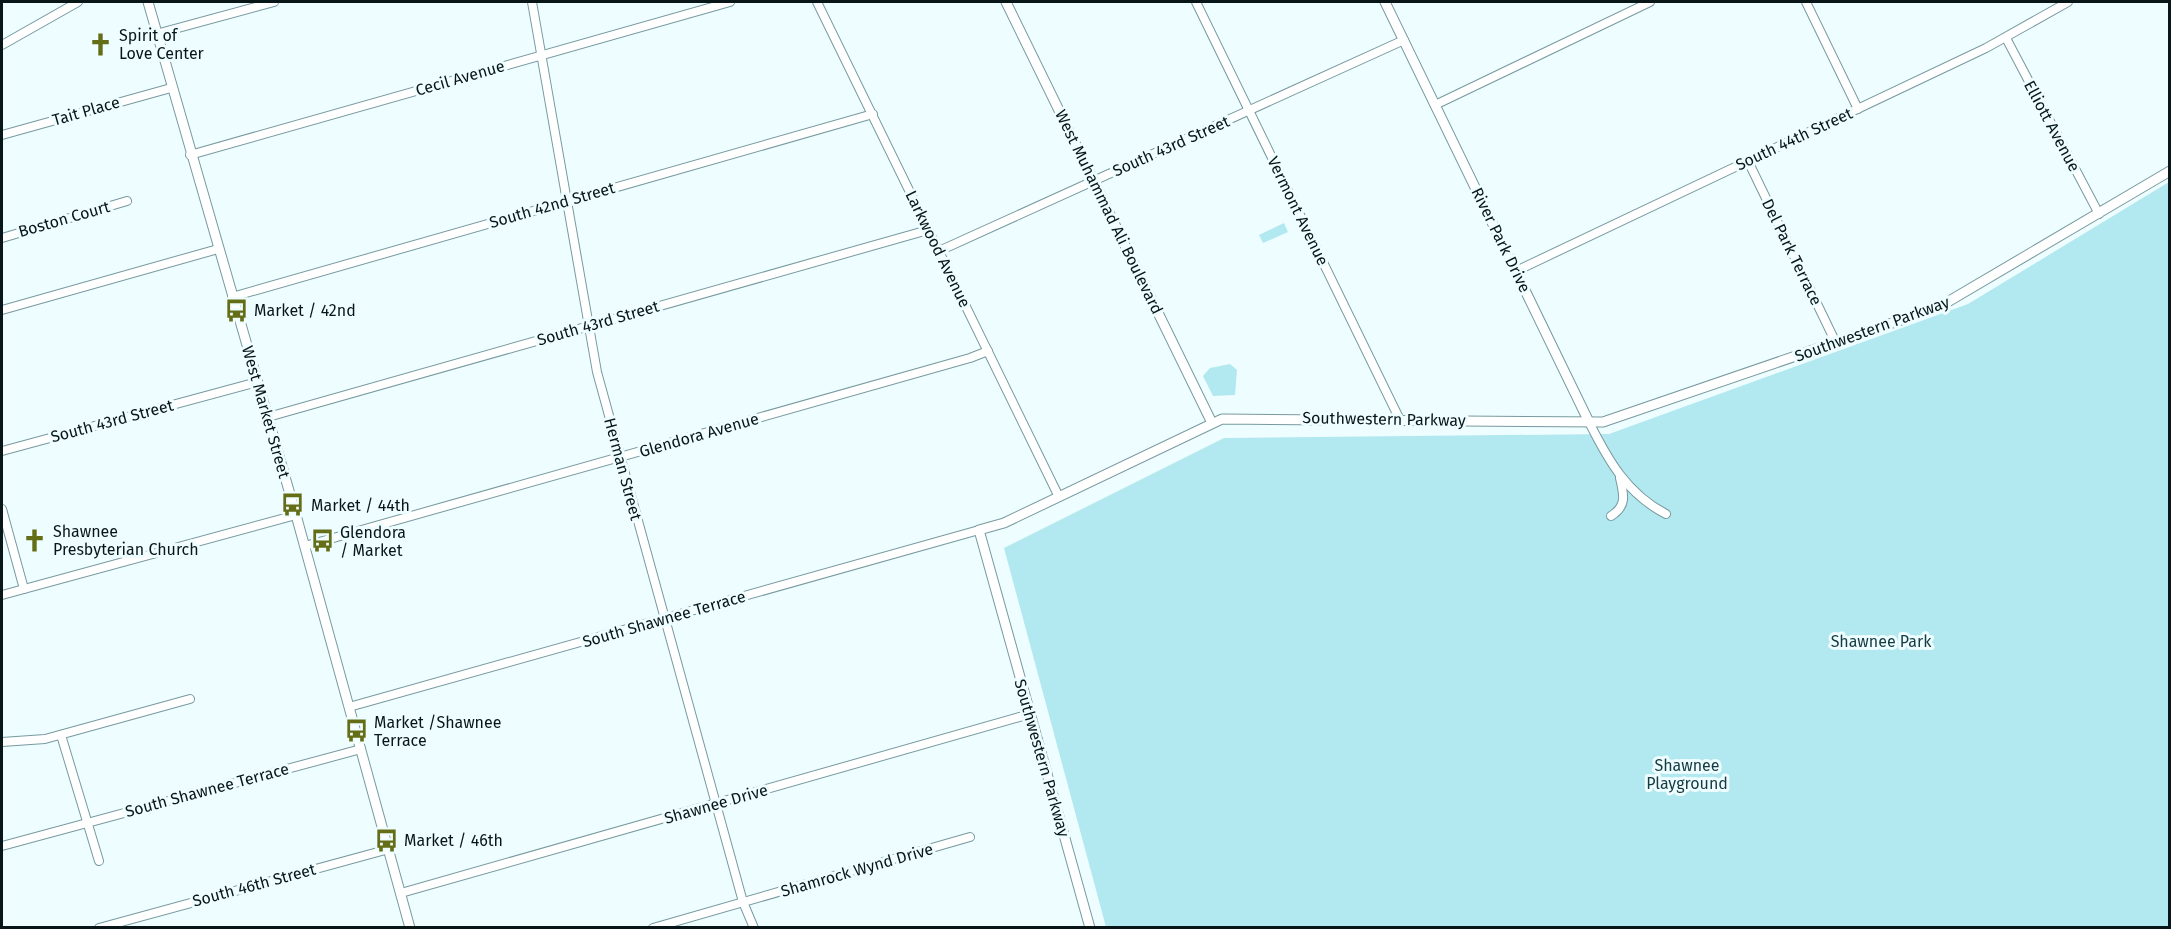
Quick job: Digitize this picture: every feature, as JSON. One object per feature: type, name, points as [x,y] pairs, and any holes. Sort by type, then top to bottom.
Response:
[{"type":"street","points":[[2,45],[78,2]]},
{"type":"street","name":"West Market Street","points":[[148,2],[190,155],[296,514],[410,927]]},
{"type":"street","points":[[156,34],[274,2]]},
{"type":"street","name":"Herman Street","points":[[532,2],[597,372],[743,902],[753,927]]},
{"type":"street","name":"Cecil Avenue","points":[[190,155],[730,2]]},
{"type":"street","name":"Larkwood Avenue","points":[[818,2],[1059,497]]},
{"type":"street","name":"West Muhammad Ali Boulevard","points":[[1006,2],[1212,423]]},
{"type":"street","name":"Vermont Avenue","points":[[1196,2],[1400,420]]},
{"type":"street","name":"River Park Drive","points":[[1385,2],[1589,422],[1619,477],[1643,501],[1666,514]]},
{"type":"street","points":[[1435,105],[1650,2]]},
{"type":"street","points":[[1806,2],[1858,109]]},
{"type":"street","name":"South 44th Street","points":[[1516,271],[2006,38],[2068,2]]},
{"type":"street","name":"Elliott Avenue","points":[[2006,38],[2099,214]]},
{"type":"street","name":"South 43rd Street","points":[[939,251],[1404,40]]},
{"type":"street","name":"Tait Place","points":[[2,135],[171,87]]},
{"type":"street","name":"South 42nd Street","points":[[232,297],[873,114]]},
{"type":"street","name":"Del Park Terrace","points":[[1748,161],[1836,343]]},
{"type":"street","name":"Southwestern Parkway","points":[[1089,927],[979,530],[1004,523],[1212,423],[1239,417],[1603,422],[1836,343],[1954,300],[2169,171]]},
{"type":"street","name":"Boston Court","points":[[2,238],[127,201]]},
{"type":"street","name":"South 43rd Street","points":[[268,417],[928,230]]},
{"type":"street","points":[[2,310],[218,249]]},
{"type":"street","name":"Glendora Avenue","points":[[305,546],[988,351]]},
{"type":"street","name":"South 43rd Street","points":[[2,451],[257,382]]},
{"type":"street","name":"River Park Drive","points":[[1611,516],[1619,511],[1623,504],[1619,477]]},
{"type":"street","points":[[2,509],[24,589]]},
{"type":"street","points":[[2,595],[296,514]]},
{"type":"street","name":"South Shawnee Terrace","points":[[349,706],[979,530]]},
{"type":"street","points":[[2,742],[61,735],[190,699]]},
{"type":"street","name":"Shawnee Drive","points":[[401,893],[1030,714]]},
{"type":"street","points":[[61,735],[99,861]]},
{"type":"street","name":"South Shawnee Terrace","points":[[2,846],[361,749]]},
{"type":"street","name":"Shamrock Wynd Drive","points":[[743,902],[970,837]]},
{"type":"street","name":"South 46th Street","points":[[99,927],[389,849]]},
{"type":"street","points":[[653,927],[743,902]]},
{"type":"green space","name":"Shawnee Park","points":[[2169,182],[2169,927],[1106,927],[1004,548],[1224,438],[1609,434],[1968,304]]},
{"type":"green space","points":[[1284,223],[1288,232],[1263,243],[1259,235]]},
{"type":"green space","points":[[1230,364],[1237,370],[1235,395],[1213,396],[1203,376],[1210,368]]},
{"type":"place","name":"Spirit of Love Center","points":[[101,44]]},
{"type":"place","name":"Market / 42nd","points":[[236,310]]},
{"type":"place","name":"Market / 44th","points":[[293,505]]},
{"type":"place","name":"Shawnee Presbyterian Church","points":[[35,540]]},
{"type":"place","name":"Glendora / Market","points":[[322,541]]},
{"type":"place","name":"Market /Shawnee Terrace","points":[[356,731]]},
{"type":"place","name":"Market / 46th","points":[[386,840]]},
{"type":"park label","name":"Shawnee Playground","points":[[1687,774]]}]
